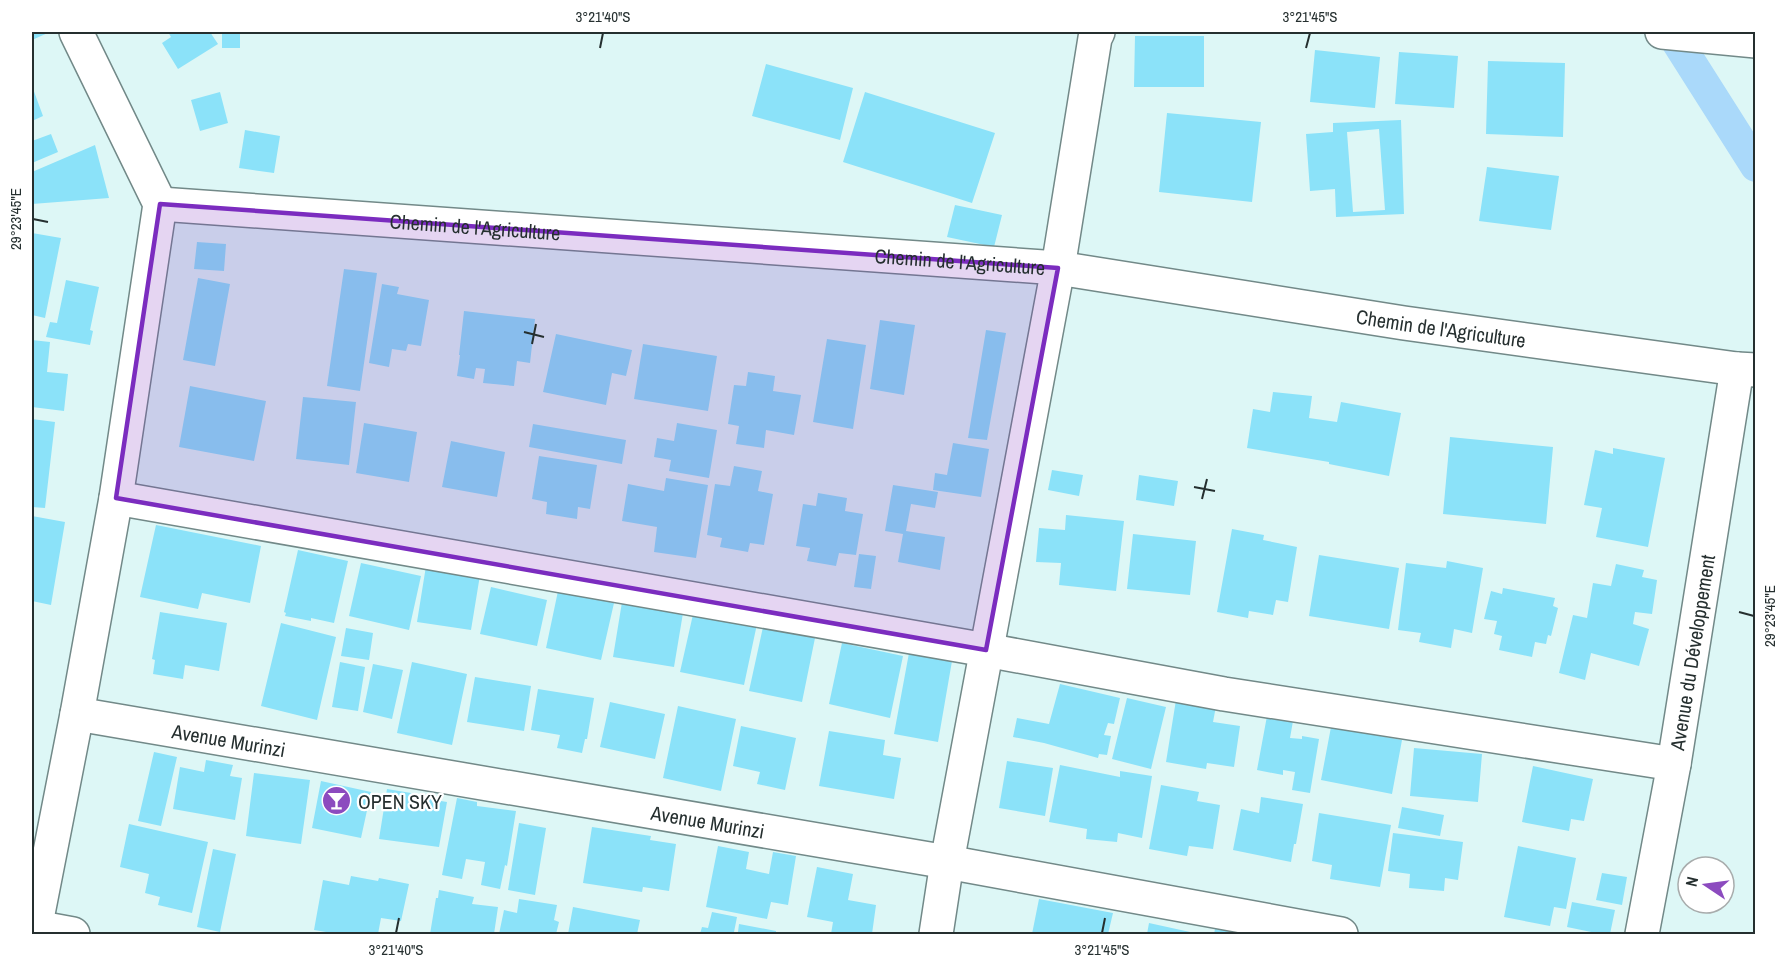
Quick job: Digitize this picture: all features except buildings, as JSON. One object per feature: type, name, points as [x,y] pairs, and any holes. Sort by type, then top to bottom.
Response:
[{"type":"street","points":[[73,934],[34,931],[77,714],[116,498],[160,204],[76,32]]},
{"type":"street","points":[[936,934],[947,862],[1058,268],[1095,38],[1098,32]]},
{"type":"street","points":[[1662,32],[1755,41]]},
{"type":"street","name":"Chemin de l'Agriculture","points":[[160,204],[1058,268],[1404,323],[1746,370]]},
{"type":"street","name":"Avenue du Développement","points":[[1642,934],[1746,370]]},
{"type":"street","points":[[116,498],[986,650],[1224,694],[1674,764]]},
{"type":"street","name":"Avenue Murinzi","points":[[77,714],[947,862],[1341,934]]},
{"type":"highlighted area","points":[[160,204],[1058,268],[986,650],[116,498]]},
{"type":"waterway","points":[[1671,32],[1756,166]]},
{"type":"place","name":"OPEN SKY","points":[[337,801]]}]
